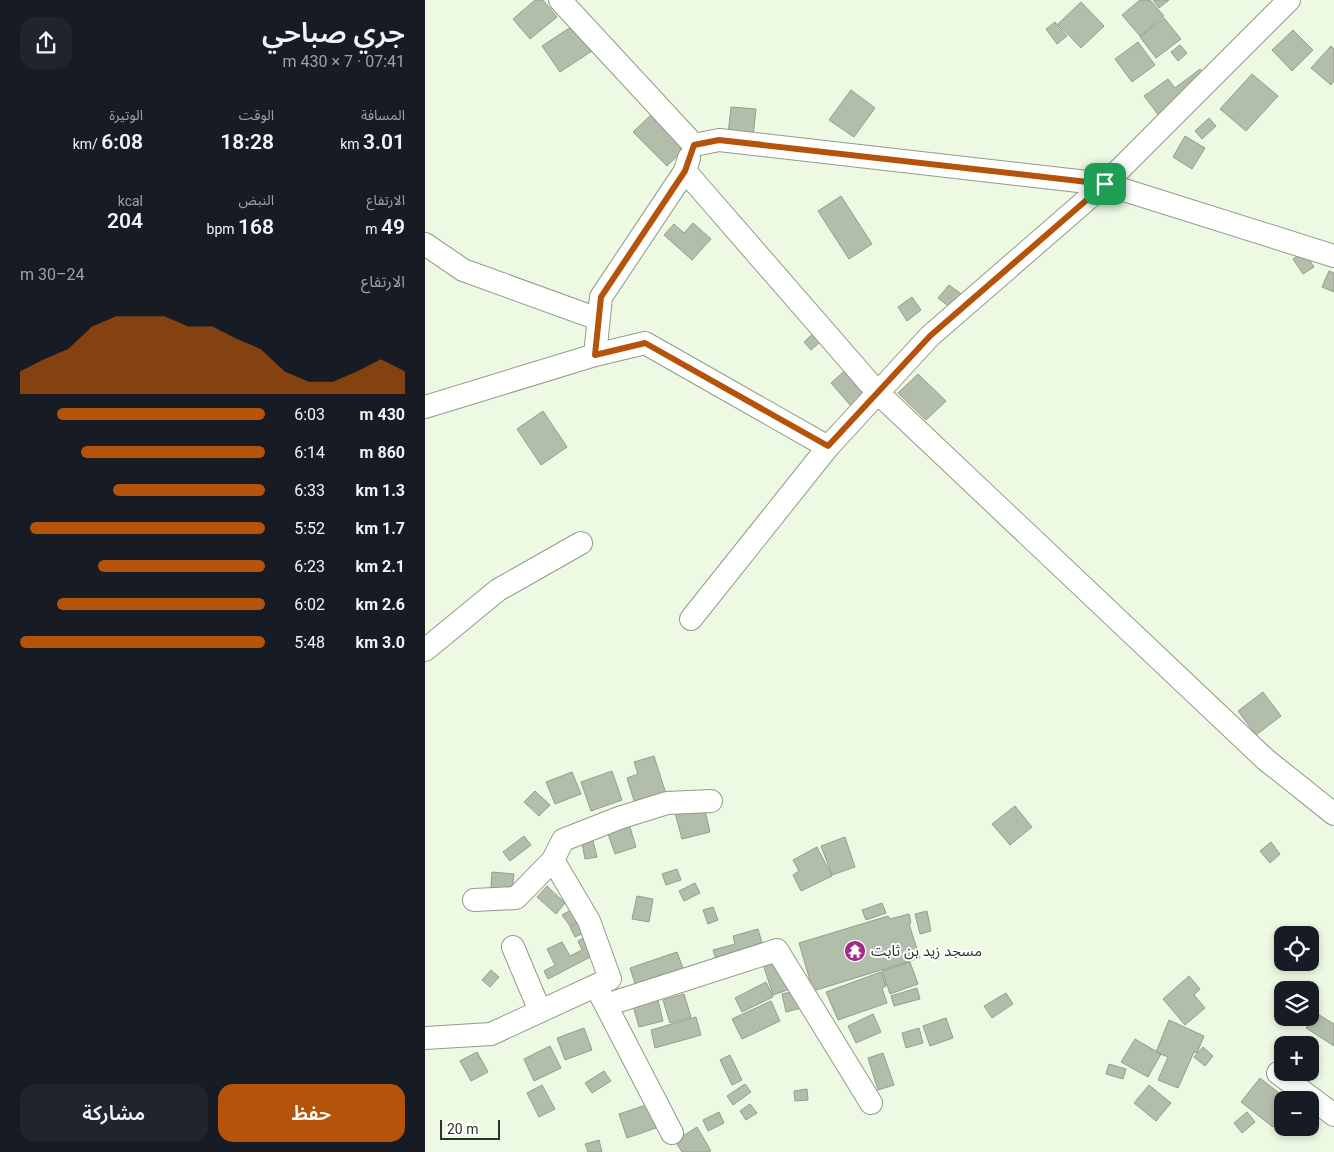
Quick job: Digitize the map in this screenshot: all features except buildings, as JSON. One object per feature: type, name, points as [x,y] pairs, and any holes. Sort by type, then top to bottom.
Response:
[{"type":"street","points":[[560,0],[694,145]]},
{"type":"street","points":[[691,619],[828,446],[930,336],[1105,184],[1289,0]]},
{"type":"street","points":[[694,145],[719,140],[1105,184],[1334,256]]},
{"type":"street","points":[[595,355],[601,297],[685,171],[694,145]]},
{"type":"street","points":[[685,171],[878,393],[1265,759],[1334,814]]},
{"type":"street","points":[[425,244],[463,270],[598,320]]},
{"type":"street","points":[[425,407],[595,355],[645,343],[828,446]]},
{"type":"street","points":[[425,650],[498,590],[581,543]]},
{"type":"street","points":[[474,900],[516,898],[553,860],[563,840],[619,818],[667,803],[711,801]]},
{"type":"street","points":[[425,1038],[491,1034],[610,979],[589,921],[553,860]]},
{"type":"street","points":[[513,948],[540,1011]]},
{"type":"street","points":[[606,1005],[777,950],[871,1103]]},
{"type":"street","points":[[596,986],[672,1133]]},
{"type":"street","points":[[1289,1081],[1334,1115]]},
{"type":"place","name":"مسجد زيد بن ثابت","points":[[855,951]]},
{"type":"route","points":[[719,140],[1105,184],[930,336],[828,446],[645,343],[595,355],[601,297],[685,171],[694,145],[719,140]]}]
